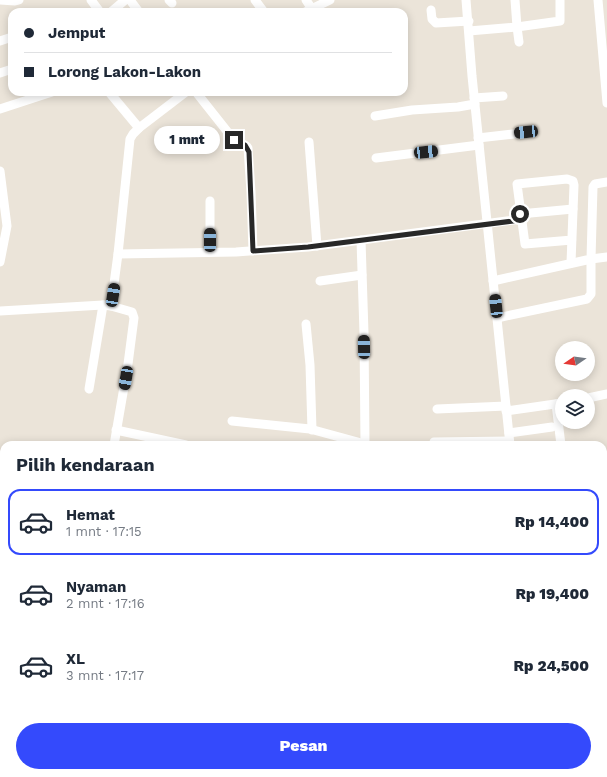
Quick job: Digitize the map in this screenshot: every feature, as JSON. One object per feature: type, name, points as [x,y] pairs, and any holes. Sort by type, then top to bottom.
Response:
[{"type":"street","points":[[0,0],[19,0]]},
{"type":"street","points":[[116,8],[125,0]]},
{"type":"street","points":[[312,8],[330,0]]},
{"type":"street","points":[[466,0],[509,440]]},
{"type":"street","points":[[516,0],[519,42]]},
{"type":"street","points":[[469,31],[559,22],[561,20],[560,0]]},
{"type":"street","points":[[598,0],[607,103]]},
{"type":"street","points":[[431,10],[432,19],[436,23],[469,21]]},
{"type":"street","points":[[0,109],[40,96]]},
{"type":"street","points":[[112,96],[139,128]]},
{"type":"street","points":[[89,388],[118,254],[130,139],[139,128],[181,96]]},
{"type":"street","points":[[199,96],[234,140],[248,148],[253,251]]},
{"type":"street","points":[[374,116],[412,110],[458,107],[475,101],[503,96]]},
{"type":"street","points":[[376,158],[531,132]]},
{"type":"street","points":[[309,142],[317,246]]},
{"type":"street","points":[[0,171],[7,226],[0,262]]},
{"type":"street","points":[[571,263],[572,240],[574,185],[572,180],[567,179],[516,185],[525,244],[572,240]]},
{"type":"street","points":[[497,318],[587,299],[591,294],[593,187],[595,184],[607,182]]},
{"type":"street","points":[[210,201],[210,252]]},
{"type":"street","points":[[118,254],[253,251],[317,246],[487,223],[573,209]]},
{"type":"street","points":[[361,240],[365,441]]},
{"type":"street","points":[[493,281],[571,263],[607,257]]},
{"type":"street","points":[[320,281],[362,275]]},
{"type":"street","points":[[0,311],[107,306],[132,312],[134,318],[128,364],[115,441]]},
{"type":"street","points":[[306,324],[310,365],[312,430]]},
{"type":"street","points":[[595,397],[607,394]]},
{"type":"street","points":[[437,409],[506,408],[555,403]]},
{"type":"street","points":[[232,422],[312,430],[351,441]]},
{"type":"street","points":[[472,441],[509,440],[552,427]]},
{"type":"street","points":[[560,429],[561,441]]},
{"type":"street","points":[[116,430],[167,441]]},
{"type":"route","points":[[234,140],[239,144],[245,145],[249,152],[253,251],[308,247],[487,223],[521,220],[520,214]]}]
